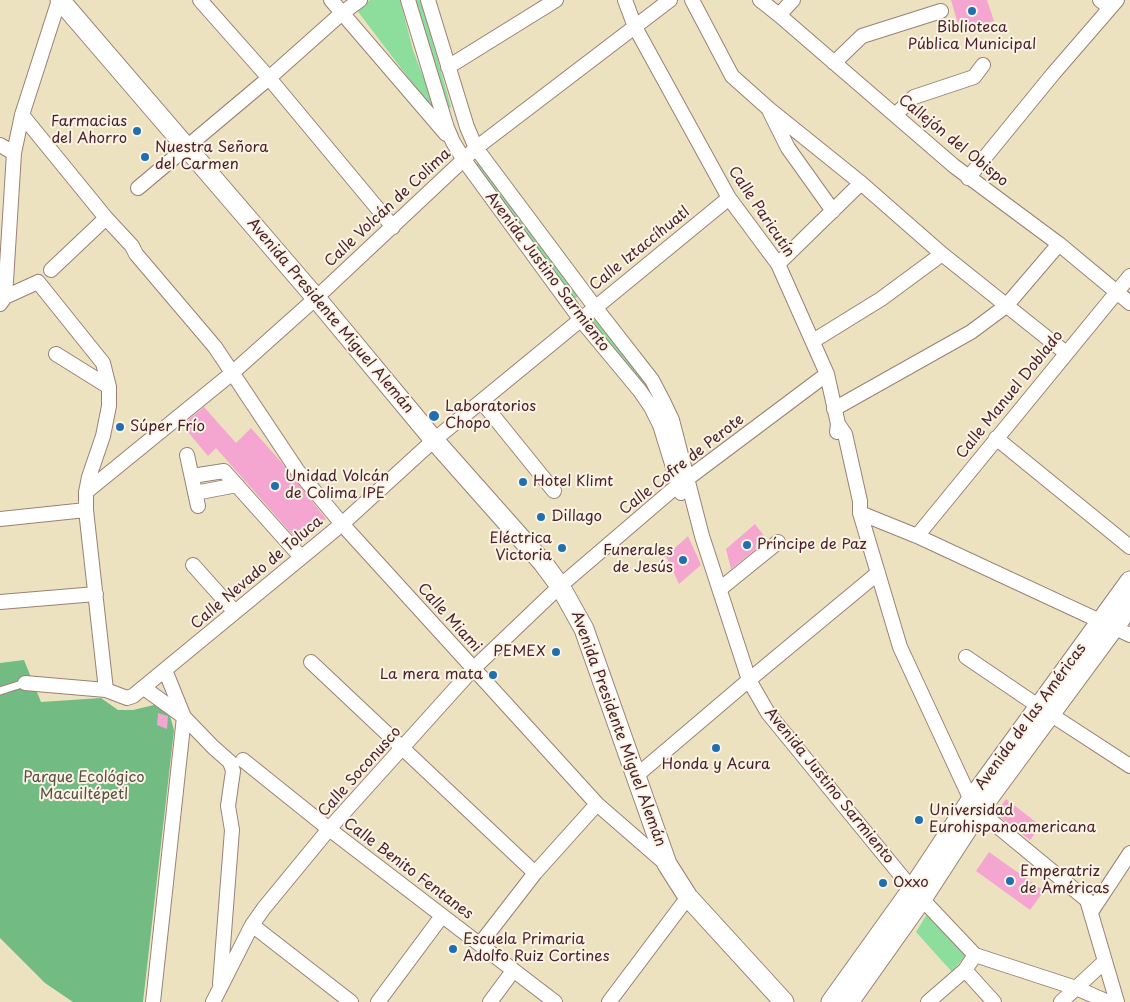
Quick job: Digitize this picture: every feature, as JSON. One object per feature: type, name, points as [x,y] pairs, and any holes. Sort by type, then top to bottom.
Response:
[{"type":"main road","name":"Avenida Presidente Miguel Alemán","points":[[59,0],[316,298],[434,440],[543,563],[560,586],[584,629],[667,864],[688,897],[784,1002]]},
{"type":"main road","name":"Avenida de las Américas","points":[[1115,628],[1130,581]]},
{"type":"main road","name":"Avenida de las Américas","points":[[849,1002],[975,806],[1045,710],[1115,628],[1130,606]]},
{"type":"main road","name":"Avenida de las Américas","points":[[831,1002],[917,894]]},
{"type":"street","points":[[2,301],[14,153],[22,115],[59,0]]},
{"type":"street","points":[[200,0],[269,78],[393,227]]},
{"type":"street","points":[[331,0],[454,142]]},
{"type":"street","points":[[138,188],[269,78],[342,13],[360,0]]},
{"type":"street","name":"Avenida Justino Sarmiento","points":[[408,0],[447,128],[464,160],[581,320],[651,407],[660,425],[702,536],[749,680],[768,713],[917,894],[975,955]]},
{"type":"street","name":"Avenida Justino Sarmiento","points":[[428,0],[466,127],[476,148],[652,380],[672,420],[682,482]]},
{"type":"street","points":[[448,67],[556,0]]},
{"type":"street","name":"Calle Paricutín","points":[[625,0],[634,27],[729,198],[778,264],[813,341],[827,374],[838,424],[836,437],[853,504],[860,514],[900,647],[975,806]]},
{"type":"street","name":"Calle Volcán de Colima","points":[[86,492],[231,374],[393,227],[476,148],[670,0]]},
{"type":"street","points":[[692,0],[732,76],[769,109],[861,182],[942,254],[1066,353]]},
{"type":"street","name":"Callejón del Obispo","points":[[760,0],[968,178],[1058,244],[1130,303]]},
{"type":"street","points":[[779,15],[793,0]]},
{"type":"street","points":[[968,178],[1109,3]]},
{"type":"street","points":[[834,63],[862,36],[941,11]]},
{"type":"street","points":[[895,115],[914,97],[974,77],[983,64]]},
{"type":"street","points":[[769,109],[788,148],[832,211]]},
{"type":"street","name":"Calle Miami","points":[[22,115],[215,348],[297,470],[342,524],[597,804],[667,864]]},
{"type":"street","points":[[0,145],[14,153]]},
{"type":"street","points":[[778,264],[861,182]]},
{"type":"street","name":"Calle Iztaccíhuatl","points":[[434,440],[729,198]]},
{"type":"street","points":[[51,270],[106,218]]},
{"type":"street","points":[[834,409],[971,332],[1006,306],[1058,244]]},
{"type":"street","points":[[813,341],[881,299],[942,254]]},
{"type":"street","name":"Calle Manuel Doblado","points":[[917,536],[1130,276]]},
{"type":"street","points":[[2,301],[38,282],[103,363],[110,387],[109,406],[103,436],[86,492],[86,510],[106,690],[25,683]]},
{"type":"street","points":[[56,354],[110,387]]},
{"type":"street","name":"Calle Cofre de Perote","points":[[560,586],[682,482],[827,374]]},
{"type":"street","points":[[482,402],[554,491]]},
{"type":"street","points":[[996,438],[1130,547]]},
{"type":"street","name":"Calle Nevado de Toluca","points":[[106,690],[127,698],[144,688],[342,524],[434,440]]},
{"type":"street","points":[[97,454],[114,470]]},
{"type":"street","points":[[187,455],[197,499],[237,485]]},
{"type":"street","points":[[192,476],[224,471],[301,557]]},
{"type":"street","points":[[0,519],[86,510]]},
{"type":"street","points":[[860,514],[917,536],[1115,628]]},
{"type":"street","points":[[720,589],[778,542]]},
{"type":"street","points":[[193,565],[235,612]]},
{"type":"street","points":[[636,776],[878,573]]},
{"type":"street","name":"Calle Soconusco","points":[[216,997],[252,925],[330,829],[473,669],[560,586]]},
{"type":"street","points":[[0,602],[96,594]]},
{"type":"street","points":[[966,657],[1130,766]]},
{"type":"street","points":[[311,662],[402,750],[535,873]]},
{"type":"street","points":[[153,1002],[184,717],[165,670]]},
{"type":"street","points":[[144,688],[184,717],[213,748],[230,762],[233,771],[228,806],[232,830],[216,997]]},
{"type":"street","name":"Calle Benito Fentanes","points":[[243,760],[555,1002]]},
{"type":"street","points":[[480,944],[535,873],[597,804]]},
{"type":"street","points":[[975,806],[1087,900],[1117,1002]]},
{"type":"street","points":[[1091,912],[1130,853]]},
{"type":"street","points":[[609,1002],[688,897]]},
{"type":"street","points":[[378,1002],[442,916]]},
{"type":"street","points":[[252,925],[351,1002]]},
{"type":"street","points":[[928,1002],[965,970],[975,955],[1076,988],[1108,1002]]},
{"type":"street","points":[[1061,1002],[1104,962]]},
{"type":"street","points":[[965,970],[994,1002]]},
{"type":"street","points":[[490,1002],[513,971]]},
{"type":"lane","points":[[0,691],[25,683]]},
{"type":"green space","points":[[370,0],[400,0],[413,50],[438,117],[356,9]]},
{"type":"green space","points":[[412,0],[421,0],[451,107],[444,109]]},
{"type":"green space","points":[[479,161],[579,295],[574,300],[473,167]]},
{"type":"green space","points":[[596,319],[650,382],[666,431],[592,322]]},
{"type":"green space","name":"Parque Ecológico Macuiltépetl","points":[[24,660],[41,702],[101,698],[118,710],[133,710],[154,705],[168,709],[174,730],[143,1002],[73,1002],[45,983],[0,938],[0,663]]},
{"type":"green space","points":[[927,914],[967,954],[952,972],[916,932]]},
{"type":"building","name":"Biblioteca Pública Municipal","points":[[951,0],[987,0],[994,21],[960,31]]},
{"type":"building","name":"Unidad Volcán de Colima IPE","points":[[204,407],[236,443],[251,428],[282,463],[326,519],[299,542],[216,448],[208,456],[182,425]]},
{"type":"building","name":"Príncipe de Paz","points":[[755,524],[767,540],[731,569],[726,549]]},
{"type":"building","name":"Funerales de Jesús","points":[[688,536],[701,565],[679,584],[666,556]]},
{"type":"building","points":[[158,713],[168,716],[167,729],[157,725]]},
{"type":"building","points":[[1006,799],[1041,826],[1030,840],[995,813]]},
{"type":"building","name":"Emperatriz de Américas","points":[[989,852],[1044,891],[1030,910],[976,871]]},
{"type":"place","name":"Biblioteca Pública Municipal","points":[[972,11]]},
{"type":"place","name":"Farmacias del Ahorro","points":[[137,131]]},
{"type":"place","name":"Nuestra Señora del Carmen","points":[[145,157]]},
{"type":"place","name":"Laboratorios Chopo","points":[[434,416]]},
{"type":"place","name":"Súper Frío","points":[[120,427]]},
{"type":"place","name":"Hotel Klimt","points":[[523,482]]},
{"type":"place","name":"Unidad Volcán de Colima IPE","points":[[275,486]]},
{"type":"place","name":"Dillago","points":[[541,517]]},
{"type":"place","name":"Príncipe de Paz","points":[[747,545]]},
{"type":"place","name":"Eléctrica Victoria","points":[[562,548]]},
{"type":"place","name":"Funerales de Jesús","points":[[683,560]]},
{"type":"place","name":"PEMEX","points":[[556,652]]},
{"type":"place","name":"La mera mata","points":[[493,675]]},
{"type":"place","name":"Honda y Acura","points":[[716,748]]},
{"type":"place","name":"Universidad Eurohispanoamericana","points":[[919,820]]},
{"type":"place","name":"Emperatriz de Américas","points":[[1010,881]]},
{"type":"place","name":"Oxxo","points":[[883,883]]},
{"type":"place","name":"Escuela Primaria Adolfo Ruiz Cortines","points":[[453,949]]}]
